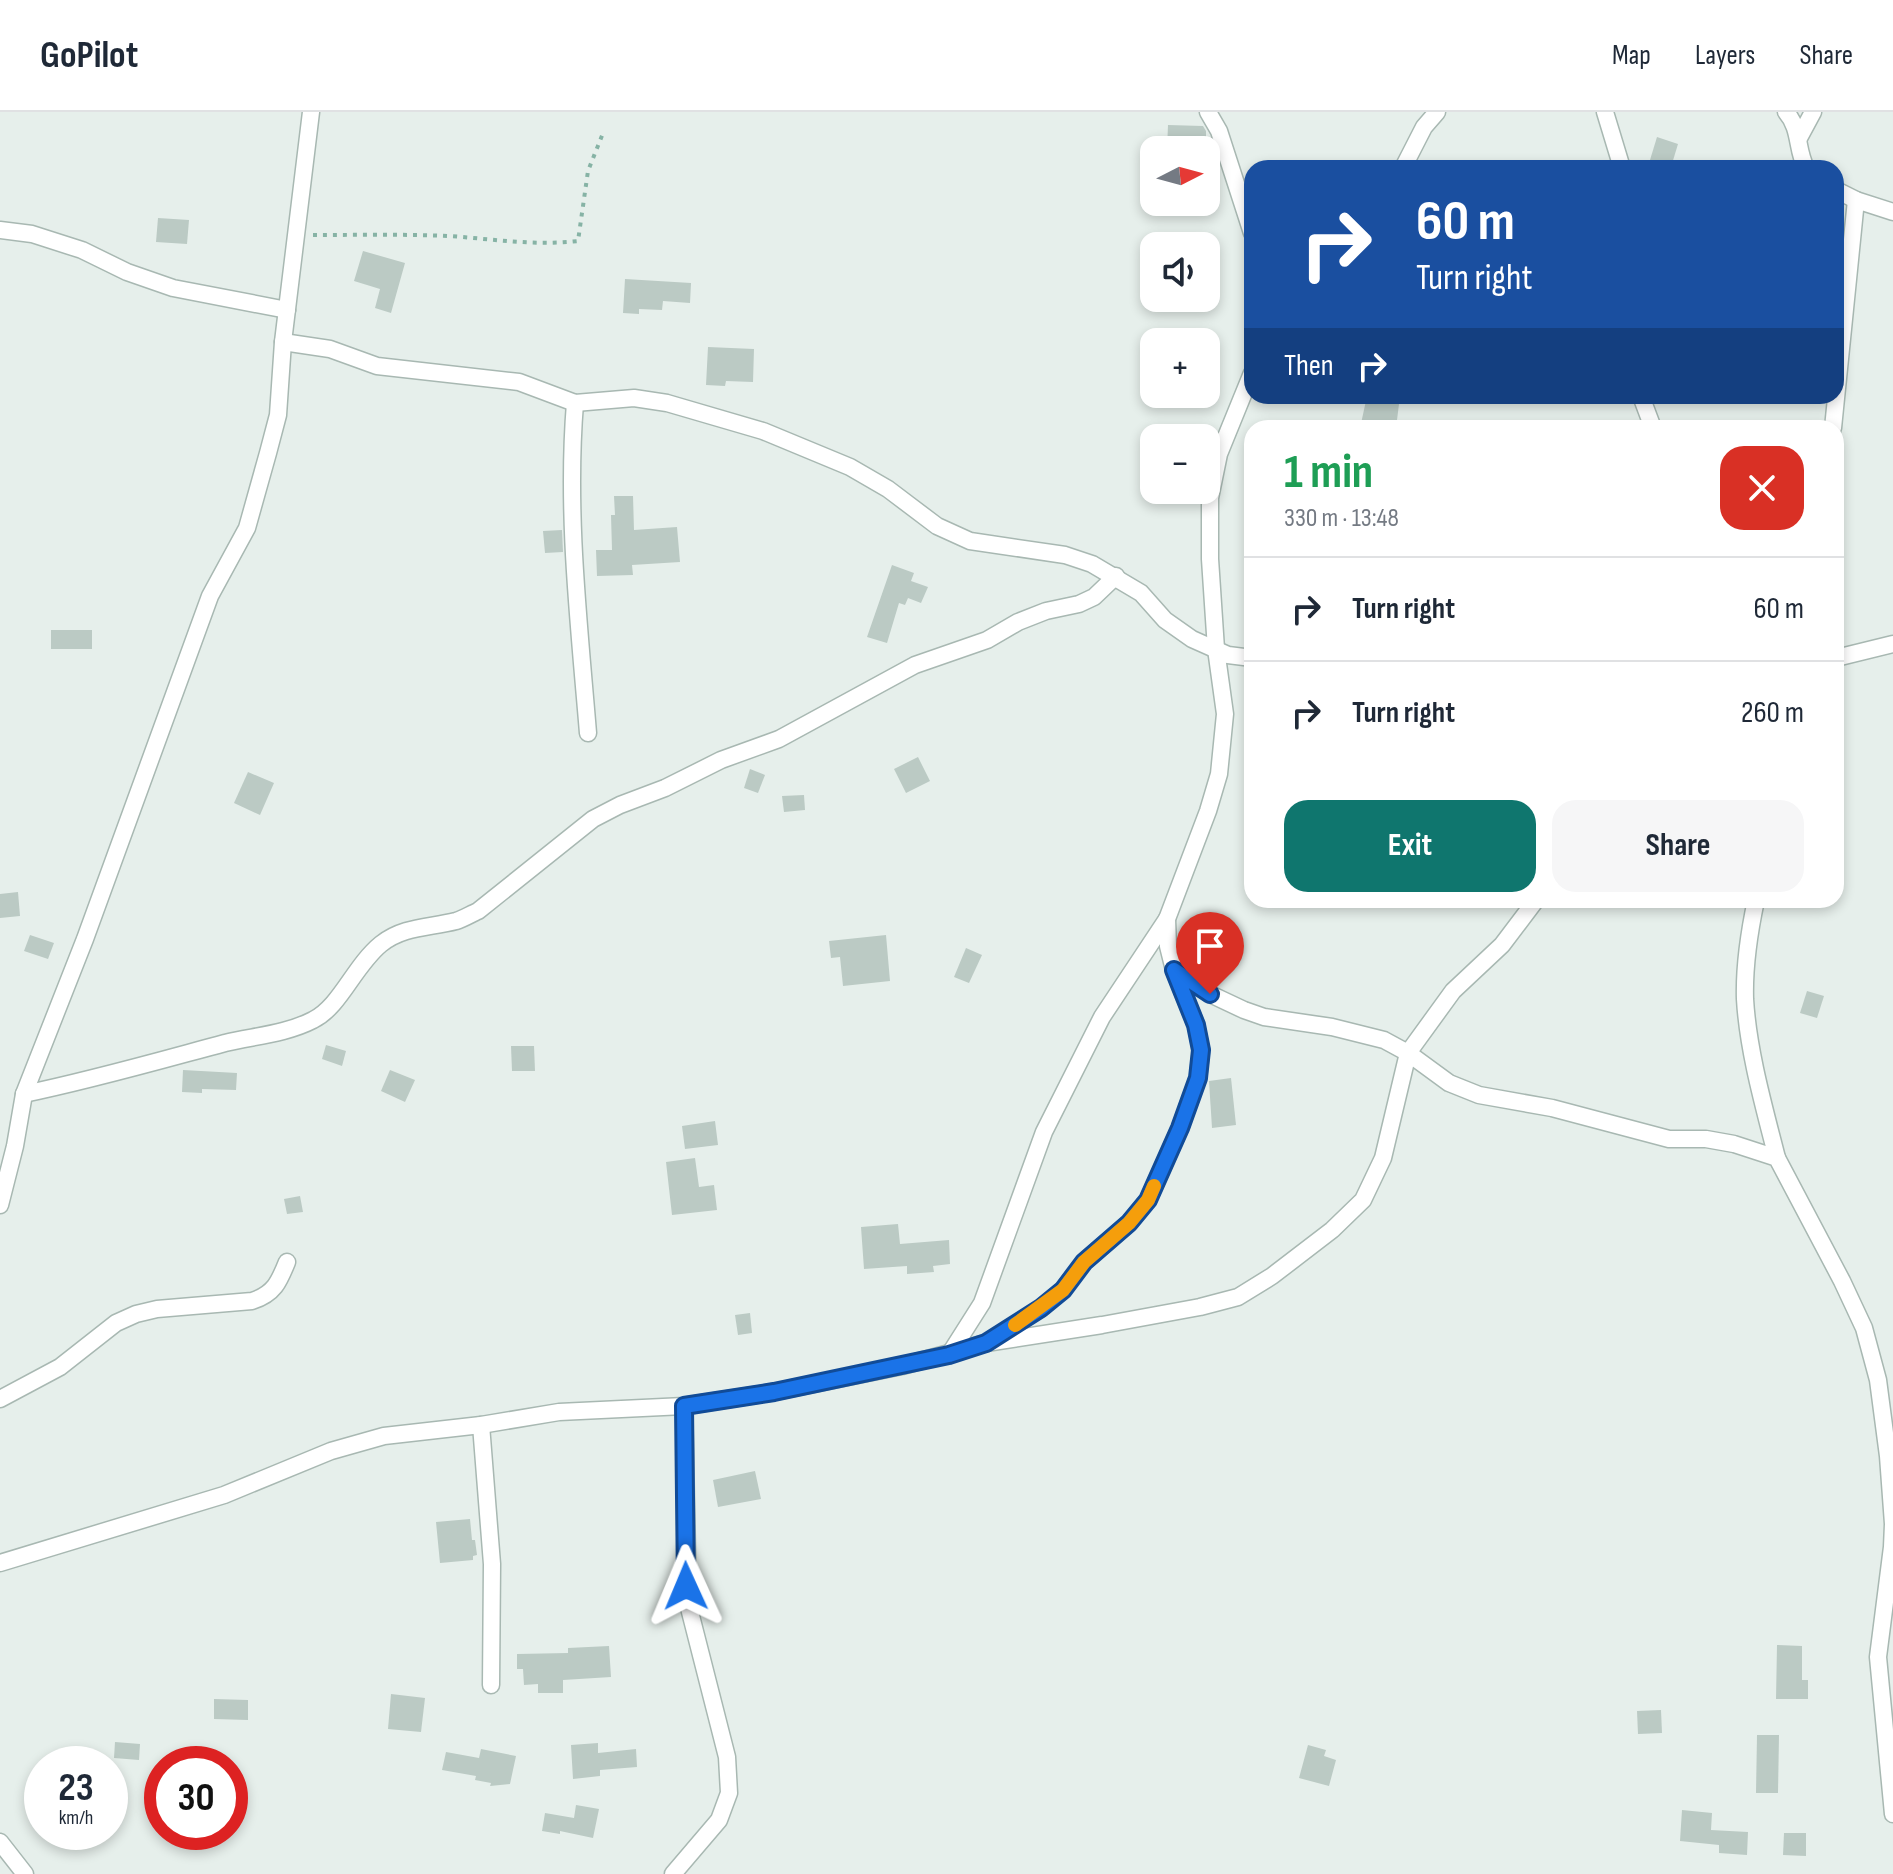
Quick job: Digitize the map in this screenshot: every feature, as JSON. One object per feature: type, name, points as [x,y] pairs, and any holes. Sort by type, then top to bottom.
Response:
[{"type":"street","points":[[0,1205],[24,1094],[85,939],[210,596],[247,528],[278,415],[283,342],[311,112]]},
{"type":"street","points":[[1208,112],[1219,131],[1244,208]]},
{"type":"street","points":[[1407,160],[1424,127],[1437,112]]},
{"type":"street","points":[[1605,112],[1620,160]]},
{"type":"street","points":[[1786,112],[1794,121],[1802,160]]},
{"type":"street","points":[[1799,138],[1813,112]]},
{"type":"street","points":[[1844,194],[1893,212]]},
{"type":"street","points":[[1844,319],[1856,200]]},
{"type":"street","points":[[0,230],[32,234],[82,250],[127,272],[173,288],[287,310]]},
{"type":"street","points":[[283,342],[330,349],[377,366],[519,382],[575,403],[634,398],[667,403],[763,431],[850,467],[888,489],[937,526],[970,541],[1065,555],[1092,564],[1141,593],[1165,620],[1192,639],[1228,655],[1244,657]]},
{"type":"street","points":[[949,1355],[982,1303],[1050,1119],[1102,1017],[1167,919],[1208,811],[1219,774],[1225,714],[1216,649],[1210,559],[1210,498],[1219,454],[1244,393]]},
{"type":"street","points":[[575,403],[570,458],[571,520],[588,733]]},
{"type":"street","points":[[24,1094],[88,1081],[245,1038],[284,1031],[315,1020],[335,1004],[353,973],[368,956],[396,933],[457,921],[478,911],[593,819],[721,760],[779,739],[915,665],[987,640],[1018,622],[1046,611],[1079,604],[1094,597],[1116,576]]},
{"type":"street","points":[[1844,656],[1893,644]]},
{"type":"street","points":[[0,1563],[224,1495],[331,1451],[384,1436],[559,1412],[684,1406],[774,1392],[949,1355],[986,1343],[1200,1307],[1238,1297],[1272,1276],[1332,1230],[1363,1200],[1383,1158],[1408,1053],[1453,991],[1502,945],[1530,908]]},
{"type":"street","points":[[1754,908],[1747,941],[1745,1000],[1760,1095],[1777,1158],[1864,1328],[1878,1380],[1893,1524],[1878,1657],[1893,1814]]},
{"type":"street","points":[[986,1343],[1063,1290],[1084,1262],[1129,1223],[1148,1200],[1180,1128],[1198,1078],[1201,1050],[1196,1025],[1174,970],[1168,946],[1167,919]]},
{"type":"street","points":[[1174,970],[1210,994],[1264,1017],[1332,1027],[1371,1037],[1408,1053],[1449,1083],[1479,1095],[1552,1108],[1669,1139],[1706,1139],[1734,1144],[1777,1158]]},
{"type":"street","points":[[0,1399],[60,1367],[116,1323],[136,1314],[157,1309],[252,1301],[267,1296],[278,1285],[287,1262]]},
{"type":"street","points":[[673,1874],[719,1820],[729,1793],[727,1757],[688,1604],[684,1406]]},
{"type":"street","points":[[481,1425],[492,1564],[491,1685]]},
{"type":"street","points":[[0,1842],[25,1874]]},
{"type":"path","points":[[295,235],[450,236],[504,243],[551,244],[578,241],[588,171],[603,133]]},
{"type":"building","points":[[1168,125],[1203,126],[1206,131],[1206,136],[1168,136]]},
{"type":"building","points":[[1657,137],[1678,144],[1673,160],[1650,160]]},
{"type":"building","points":[[158,218],[189,220],[187,244],[156,242]]},
{"type":"building","points":[[363,251],[405,263],[391,313],[375,308],[380,289],[354,281]]},
{"type":"building","points":[[625,279],[691,283],[690,303],[663,301],[662,310],[639,309],[639,314],[623,313]]},
{"type":"building","points":[[708,347],[754,349],[753,382],[726,381],[725,386],[706,385]]},
{"type":"building","points":[[1365,404],[1399,404],[1397,420],[1362,420]]},
{"type":"building","points":[[614,496],[633,496],[634,530],[677,527],[680,562],[632,565],[633,575],[597,576],[596,550],[612,550]]},
{"type":"building","points":[[562,530],[563,552],[545,553],[543,531]]},
{"type":"building","points":[[892,565],[914,573],[911,581],[928,587],[921,603],[908,598],[905,605],[899,603],[887,643],[867,637]]},
{"type":"building","points":[[51,630],[92,630],[92,649],[51,649]]},
{"type":"building","points":[[918,757],[930,781],[906,793],[894,769]]},
{"type":"building","points":[[750,769],[765,775],[758,793],[744,788]]},
{"type":"building","points":[[248,772],[274,783],[260,815],[234,803]]},
{"type":"building","points":[[804,795],[805,810],[784,812],[782,796]]},
{"type":"building","points":[[18,892],[20,916],[0,918],[0,894]]},
{"type":"building","points":[[30,935],[54,943],[48,959],[24,951]]},
{"type":"building","points":[[886,935],[890,981],[843,986],[840,957],[831,958],[829,941]]},
{"type":"building","points":[[966,948],[982,955],[969,983],[954,977]]},
{"type":"building","points":[[1807,991],[1824,996],[1817,1018],[1800,1013]]},
{"type":"building","points":[[326,1045],[346,1051],[342,1066],[322,1059]]},
{"type":"building","points":[[511,1046],[534,1046],[535,1071],[512,1071]]},
{"type":"building","points":[[183,1070],[237,1073],[236,1090],[182,1092]]},
{"type":"building","points":[[390,1070],[415,1080],[405,1102],[381,1091]]},
{"type":"building","points":[[1231,1078],[1236,1125],[1212,1128],[1209,1081]]},
{"type":"building","points":[[715,1121],[718,1145],[685,1149],[682,1126]]},
{"type":"building","points":[[695,1158],[699,1187],[714,1185],[717,1210],[672,1215],[666,1162]]},
{"type":"building","points":[[300,1196],[303,1212],[287,1214],[284,1199]]},
{"type":"building","points":[[898,1224],[900,1244],[949,1240],[950,1264],[933,1266],[934,1272],[907,1274],[907,1266],[864,1269],[861,1227]]},
{"type":"building","points":[[750,1313],[752,1333],[738,1335],[735,1315]]},
{"type":"building","points":[[755,1471],[761,1499],[718,1507],[713,1480]]},
{"type":"building","points":[[470,1519],[477,1555],[473,1556],[473,1560],[440,1563],[436,1522]]},
{"type":"building","points":[[1777,1645],[1802,1646],[1802,1680],[1808,1680],[1808,1699],[1776,1699]]},
{"type":"building","points":[[609,1646],[611,1677],[563,1680],[563,1693],[538,1693],[538,1684],[524,1685],[523,1669],[517,1669],[517,1654],[568,1653],[568,1648]]},
{"type":"building","points":[[391,1694],[425,1698],[421,1732],[388,1729]]},
{"type":"building","points":[[214,1699],[248,1700],[248,1720],[214,1719]]},
{"type":"building","points":[[1661,1710],[1662,1733],[1638,1734],[1637,1711]]},
{"type":"building","points":[[1757,1735],[1779,1735],[1778,1793],[1756,1793]]},
{"type":"building","points":[[115,1742],[140,1744],[139,1760],[128,1759],[128,1746],[115,1746]]},
{"type":"building","points":[[598,1743],[598,1753],[636,1749],[637,1767],[600,1770],[600,1776],[573,1779],[571,1745]]},
{"type":"building","points":[[1308,1745],[1326,1750],[1324,1756],[1336,1760],[1329,1786],[1299,1778]]},
{"type":"building","points":[[481,1749],[516,1756],[510,1784],[490,1786],[491,1783],[475,1780],[476,1776],[442,1770],[446,1752],[479,1758]]},
{"type":"building","points":[[576,1805],[599,1809],[593,1838],[560,1831],[560,1834],[542,1831],[545,1813],[574,1818]]},
{"type":"building","points":[[1682,1810],[1712,1813],[1711,1830],[1748,1832],[1747,1855],[1719,1853],[1719,1845],[1680,1841]]},
{"type":"building","points":[[1784,1833],[1806,1833],[1806,1856],[1783,1855]]},
{"type":"slow traffic","points":[[1015,1325],[1063,1290],[1084,1262],[1129,1223],[1148,1200],[1154,1186]]},
{"type":"route","points":[[686,1586],[684,1406],[774,1392],[949,1355],[986,1343],[1041,1308],[1063,1290],[1084,1262],[1129,1223],[1148,1200],[1180,1128],[1198,1078],[1201,1050],[1196,1025],[1174,970],[1210,994]]}]
